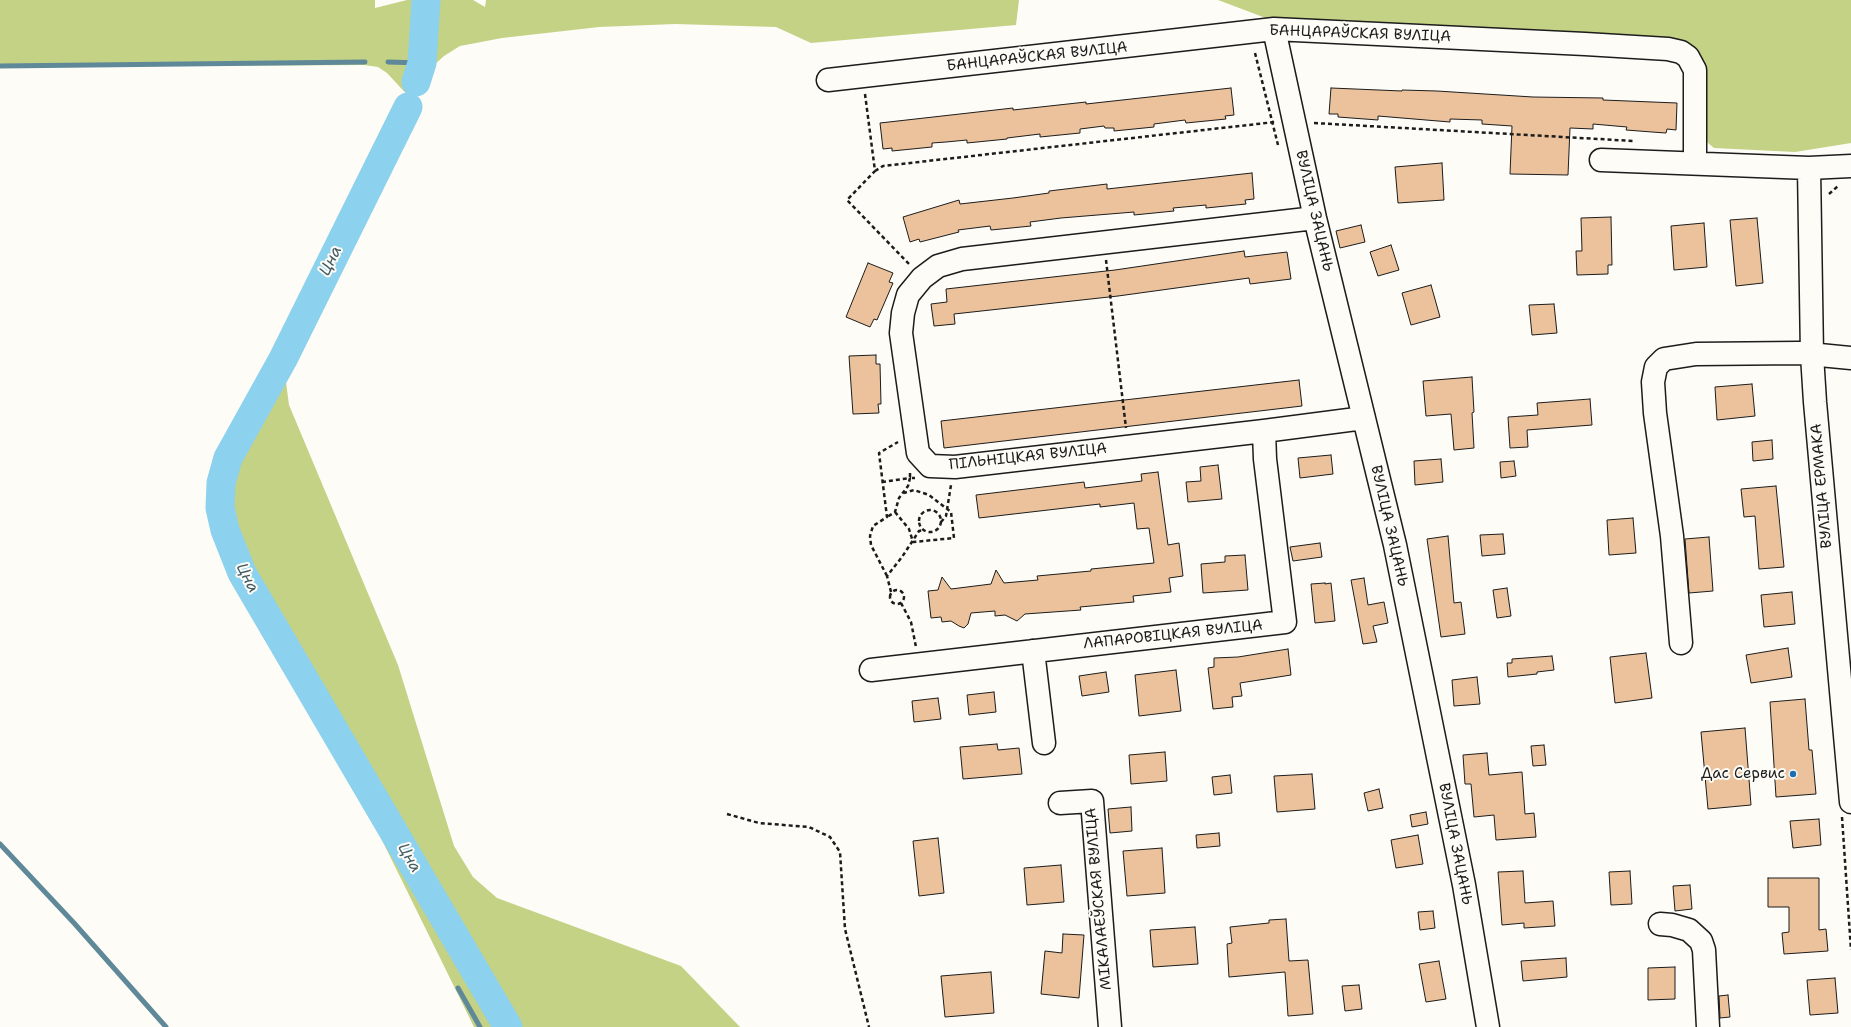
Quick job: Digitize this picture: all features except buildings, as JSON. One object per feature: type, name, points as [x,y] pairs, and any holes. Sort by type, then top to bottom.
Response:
[{"type":"street","name":"БАНЦАРАЎСКАЯ ВУЛІЦА","points":[[828,80],[1275,40],[1585,44],[1681,52],[1688,57],[1695,70],[1695,163]]},
{"type":"street","name":"ВУЛІЦА ЗАЦАНЬ","points":[[1275,40],[1303,121],[1315,218],[1397,552],[1464,885],[1488,1027]]},
{"type":"street","points":[[1601,160],[1808,168],[1851,166]]},
{"type":"street","name":"ВУЛІЦА ЕРМАКА","points":[[1808,168],[1812,355],[1851,802]]},
{"type":"street","name":"ПІЛЬНІЦКАЯ ВУЛІЦА","points":[[1315,218],[962,259],[938,266],[922,278],[908,295],[903,313],[901,333],[918,453],[930,466],[955,467],[1364,418]]},
{"type":"street","points":[[1681,643],[1672,536],[1655,412],[1653,382],[1656,367],[1664,359],[1696,354],[1799,353],[1851,358]]},
{"type":"street","name":"ЛАПАРОВІЦКАЯ ВУЛІЦА","points":[[871,670],[1285,622],[1264,431]]},
{"type":"street","points":[[1033,651],[1044,743]]},
{"type":"street","name":"МІКАЛАЕЎСКАЯ ВУЛІЦА","points":[[1060,803],[1092,801],[1110,1027]]},
{"type":"street","points":[[1660,924],[1672,925],[1689,930],[1701,941],[1704,950],[1708,1027]]},
{"type":"path","points":[[1252,46],[1256,53],[1275,40]]},
{"type":"path","points":[[867,87],[865,93],[875,171]]},
{"type":"path","points":[[922,278],[847,200],[875,171],[882,166],[1280,122],[1303,121],[1636,141]]},
{"type":"path","points":[[1104,242],[1128,446]]},
{"type":"path","points":[[887,517],[880,453],[900,440],[915,438]]},
{"type":"path","points":[[941,522],[939,515],[933,510],[925,511],[920,516],[919,524],[924,530],[931,532],[940,526],[948,509],[955,467]]},
{"type":"path","points":[[901,602],[896,604],[891,601],[891,592],[887,576],[871,546],[870,536],[873,526],[895,512],[899,498],[904,493],[910,478],[909,471]]},
{"type":"path","points":[[882,482],[917,478]]},
{"type":"path","points":[[904,493],[914,490],[922,492],[937,500],[951,512],[954,538],[913,542]]},
{"type":"path","points":[[895,512],[909,529],[913,542]]},
{"type":"path","points":[[887,576],[920,531],[924,530]]},
{"type":"path","points":[[891,592],[896,589],[902,592],[903,599],[901,602],[911,622],[920,665]]},
{"type":"path","points":[[727,814],[759,823],[809,827],[830,837],[840,852],[845,929],[869,1027]]},
{"type":"green space","points":[[0,0],[375,0],[375,8],[407,0],[473,0],[485,7],[486,0],[1019,0],[1016,25],[811,43],[776,27],[675,24],[599,27],[502,38],[460,46],[444,56],[433,66],[412,100],[387,73],[378,67],[364,65],[0,67]]},
{"type":"green space","points":[[1218,0],[1851,0],[1851,143],[1795,152],[1714,148],[1708,143],[1704,136],[1697,53],[1681,41],[1271,20]]},
{"type":"green space","points":[[283,359],[289,405],[398,665],[454,846],[473,877],[497,898],[681,966],[740,1027],[474,1027],[346,767],[242,573],[225,530],[220,508],[221,483],[228,458]]},
{"type":"waterway","name":"Цна","points":[[416,82],[422,63],[426,0]]},
{"type":"waterway","points":[[0,66],[365,62]]},
{"type":"waterway","points":[[388,62],[422,63]]},
{"type":"waterway","name":"Цна","points":[[408,107],[283,359],[228,458],[221,483],[220,508],[225,530],[242,573],[508,1027]]},
{"type":"waterway","points":[[0,844],[74,923],[166,1027]]},
{"type":"waterway","points":[[458,988],[480,1027]]},
{"type":"place","name":"Дас Сервис","points":[[1793,774]]}]
